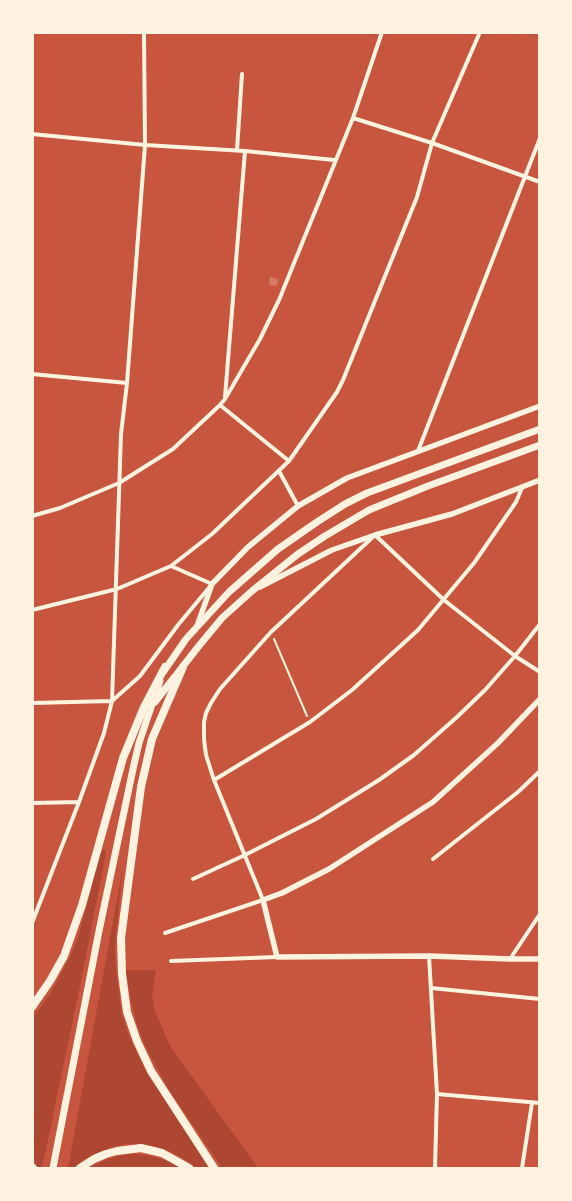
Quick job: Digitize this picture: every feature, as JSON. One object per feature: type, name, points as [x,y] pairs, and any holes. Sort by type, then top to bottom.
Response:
[{"type":"highway","points":[[32,1006],[50,982],[64,956],[82,905],[123,758],[144,707],[165,667],[196,627],[229,592],[278,549],[345,504],[394,482],[540,429]]},
{"type":"highway","points":[[152,707],[222,618],[298,554],[369,510],[540,445]]},
{"type":"highway","points":[[53,1168],[133,768],[165,667]]},
{"type":"highway","points":[[183,667],[152,739],[140,787],[121,938],[122,974],[127,1012],[140,1048],[152,1071],[214,1168]]},
{"type":"highway","points":[[80,1168],[106,1154],[141,1148],[162,1153],[190,1168]]},
{"type":"main road","points":[[196,627],[212,584],[248,547],[298,506],[347,478],[540,406]]},
{"type":"main road","points":[[252,591],[332,550],[375,535],[452,514],[540,480]]},
{"type":"main road","points":[[540,699],[498,743],[433,802],[329,869],[263,900],[277,957],[429,956],[540,959]]},
{"type":"street","points":[[32,924],[104,733],[112,701],[121,434],[127,383],[145,145],[144,32]]},
{"type":"street","points":[[32,516],[60,508],[119,483],[172,449],[225,399],[260,339],[279,300],[352,118],[382,32]]},
{"type":"street","points":[[32,610],[117,589],[171,566],[212,534],[289,461],[337,392],[343,380],[417,197],[432,143],[480,32]]},
{"type":"street","points":[[237,150],[242,74]]},
{"type":"street","points":[[352,118],[432,143],[540,182]]},
{"type":"street","points":[[32,134],[145,145],[237,150],[334,160]]},
{"type":"street","points":[[418,451],[540,138]]},
{"type":"street","points":[[225,399],[245,151]]},
{"type":"street","points":[[32,374],[127,383]]},
{"type":"street","points":[[220,405],[289,461]]},
{"type":"street","points":[[279,471],[298,506]]},
{"type":"street","points":[[214,780],[310,722],[352,690],[418,630],[474,563],[516,502],[522,488]]},
{"type":"street","points":[[165,933],[263,900],[214,780],[206,755],[204,722],[206,713],[220,689],[271,632],[375,535],[444,600],[515,656],[540,672]]},
{"type":"street","points":[[32,704],[112,701],[140,676],[178,625],[212,584],[171,566]]},
{"type":"street","points":[[192,879],[245,856],[331,811],[414,755],[485,690],[540,624]]},
{"type":"street","points":[[433,859],[497,809],[540,771]]},
{"type":"street","points":[[32,803],[79,802]]},
{"type":"street","points":[[510,959],[540,914]]},
{"type":"street","points":[[429,956],[437,1094],[436,1168]]},
{"type":"street","points":[[171,961],[277,957]]},
{"type":"street","points":[[431,988],[540,999]]},
{"type":"street","points":[[437,1094],[540,1103]]},
{"type":"street","points":[[522,1168],[532,1103]]},
{"type":"path","points":[[271,632],[310,722]]},
{"type":"shaded area","points":[[104,849],[106,853],[79,991],[42,1168],[38,1168],[32,1156],[33,1018],[50,994],[71,955],[79,935],[100,854]]},
{"type":"shaded area","points":[[123,866],[115,947],[122,1015],[129,1036],[147,1072],[210,1168],[196,1168],[169,1151],[140,1144],[126,1144],[112,1147],[85,1159],[73,1168],[68,1168]]},
{"type":"shaded area","points":[[126,970],[156,970],[152,995],[155,1011],[170,1046],[258,1168],[222,1168],[169,1090],[145,1046],[137,1024]]},
{"type":"shaded area","points":[[132,1154],[158,1158],[180,1168],[89,1168],[105,1160]]},
{"type":"building","points":[[270,277],[278,279],[277,286],[269,285]]}]
